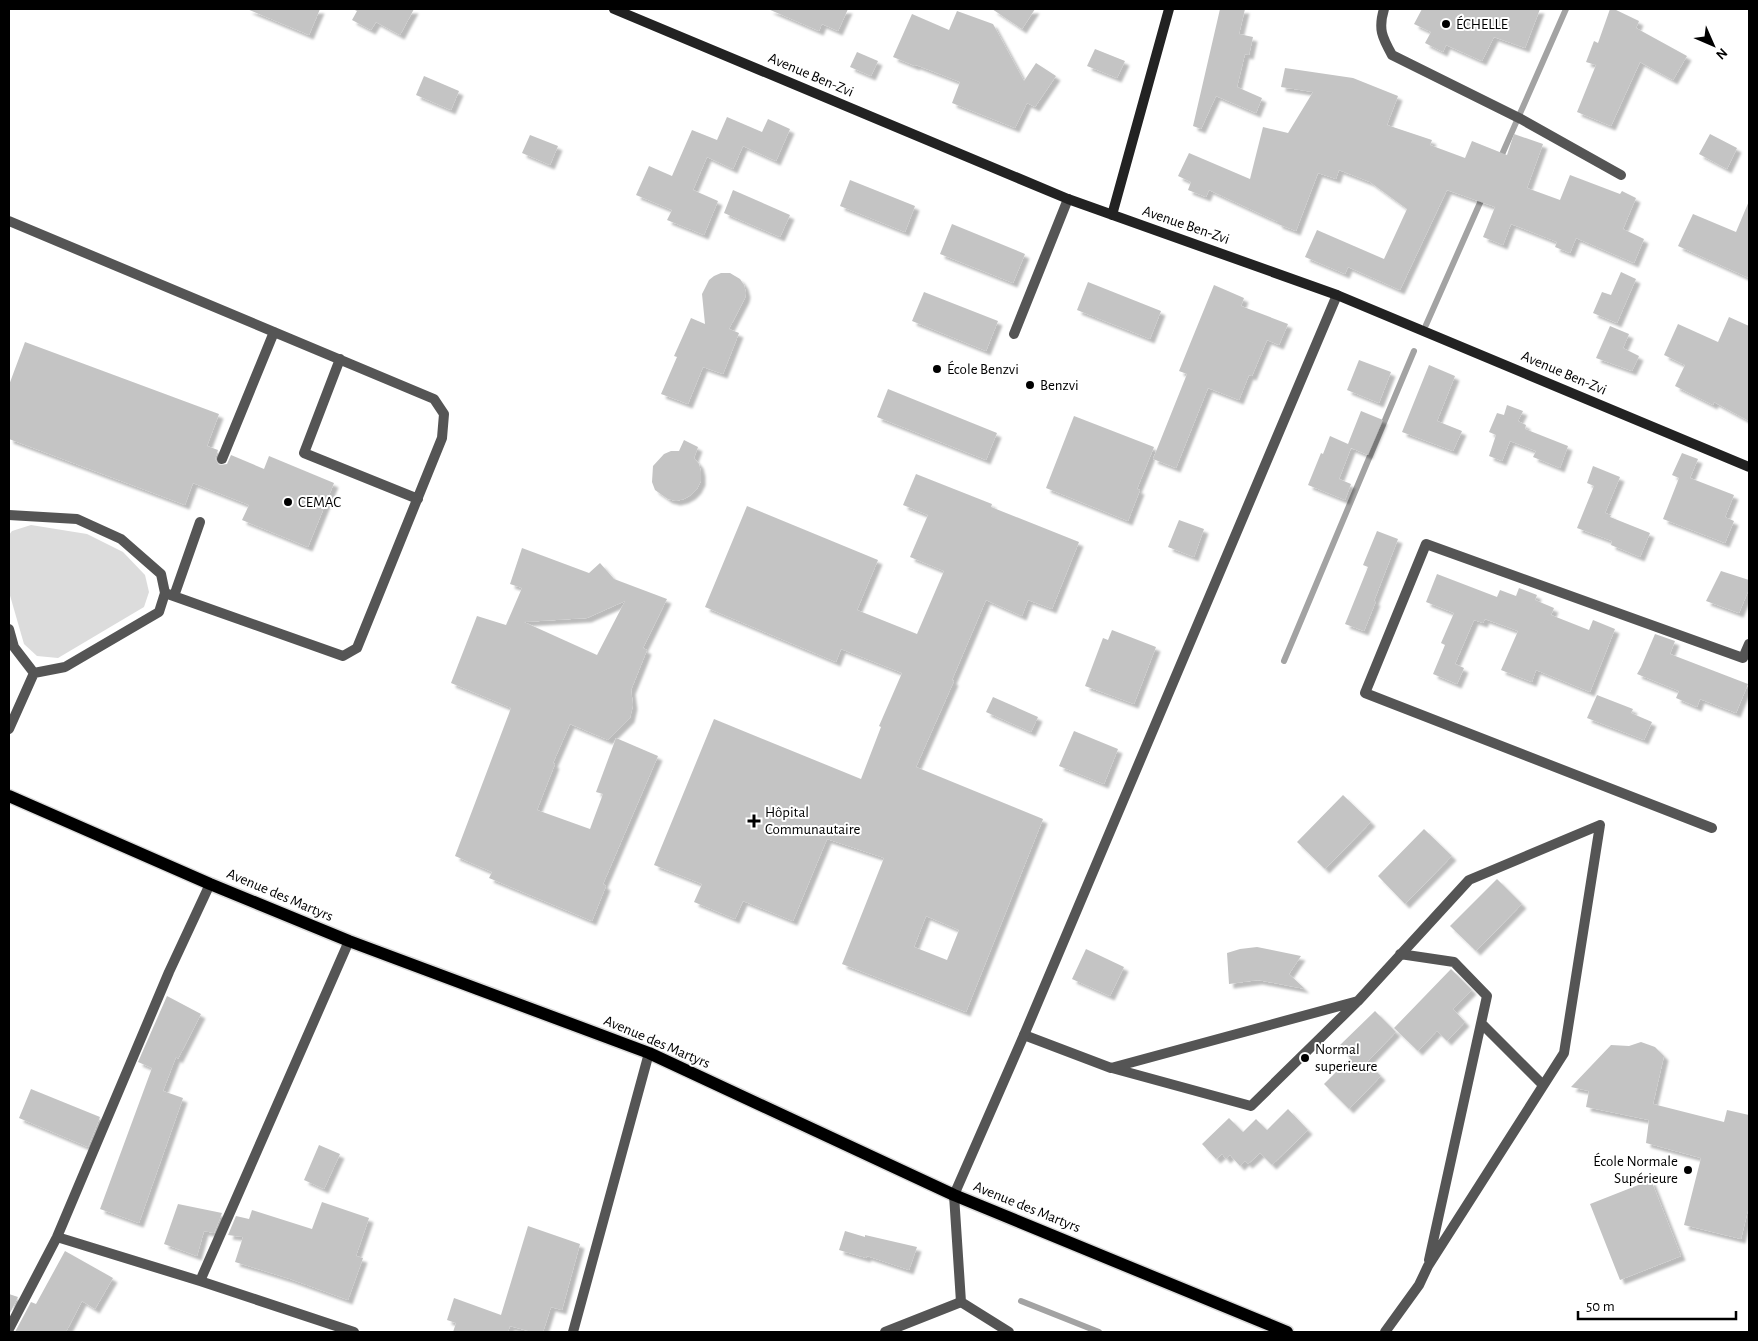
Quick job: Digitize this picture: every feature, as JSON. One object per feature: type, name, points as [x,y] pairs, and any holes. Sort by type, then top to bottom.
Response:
[{"type":"main road","name":"Avenue des Martyrs","points":[[9,796],[210,884],[349,941],[649,1053],[954,1195],[1287,1332]]},
{"type":"street","name":"Avenue Ben-Zvi","points":[[614,9],[1068,199],[1337,294],[1749,467]]},
{"type":"street","points":[[1112,215],[1169,9]]},
{"type":"street","points":[[1384,9],[1381,21],[1382,38],[1392,55],[1521,118],[1621,175]]},
{"type":"street","points":[[1014,334],[1068,199]]},
{"type":"street","points":[[9,221],[434,399],[444,414],[442,438],[357,648],[343,656],[170,595],[161,574],[121,539],[77,519],[9,515]]},
{"type":"street","points":[[961,1302],[954,1195],[1337,294]]},
{"type":"street","points":[[222,459],[274,332]]},
{"type":"street","points":[[340,359],[304,453],[418,499]]},
{"type":"street","points":[[34,673],[65,667],[159,612],[170,595],[200,522]]},
{"type":"street","points":[[1712,828],[1365,693],[1426,544],[1743,658],[1749,644]]},
{"type":"street","points":[[9,629],[14,647],[34,673]]},
{"type":"street","points":[[9,728],[34,673]]},
{"type":"street","points":[[1024,1034],[1111,1068],[1251,1106],[1358,1001],[1468,880],[1600,825],[1564,1053],[1428,1266],[1419,1285],[1384,1332]]},
{"type":"street","points":[[9,1329],[57,1236],[169,972],[210,884]]},
{"type":"street","points":[[200,1281],[349,941]]},
{"type":"street","points":[[1400,954],[1454,962],[1487,996],[1428,1266]]},
{"type":"street","points":[[1111,1068],[1358,1001]]},
{"type":"street","points":[[1480,1023],[1543,1086]]},
{"type":"street","points":[[573,1332],[649,1053]]},
{"type":"street","points":[[57,1236],[354,1332]]},
{"type":"street","points":[[885,1332],[961,1302]]},
{"type":"street","points":[[961,1302],[1009,1332]]},
{"type":"shaded area","points":[[31,525],[87,534],[123,552],[145,575],[149,592],[144,607],[58,658],[37,656],[24,644],[9,592],[9,535],[12,531]]},
{"type":"building","points":[[247,9],[320,9],[309,35]]},
{"type":"building","points":[[353,9],[414,9],[400,35],[376,22],[371,30],[352,20],[357,11]]},
{"type":"building","points":[[768,9],[848,9],[838,31],[822,24],[819,31]]},
{"type":"building","points":[[992,9],[1035,9],[1022,29]]},
{"type":"building","points":[[1220,9],[1245,9],[1239,34],[1253,37],[1249,55],[1245,54],[1237,87],[1262,98],[1256,113],[1216,96],[1201,129],[1193,126]]},
{"type":"building","points":[[1422,9],[1540,9],[1525,48],[1494,37],[1482,61],[1446,45],[1443,52],[1425,43],[1431,32],[1414,24]]},
{"type":"building","points":[[1610,9],[1614,9],[1639,21],[1636,28],[1687,56],[1673,80],[1640,62],[1611,126],[1577,112],[1596,65],[1586,62],[1594,41],[1598,43]]},
{"type":"building","points":[[957,11],[993,24],[1024,81],[1036,63],[1056,76],[1035,107],[1027,103],[1015,128],[952,103],[960,82],[893,57],[912,14],[949,30]]},
{"type":"building","points":[[1095,49],[1125,61],[1117,78],[1087,66]]},
{"type":"building","points":[[857,52],[878,61],[871,76],[850,67]]},
{"type":"building","points":[[1285,68],[1353,78],[1398,96],[1387,125],[1432,140],[1430,145],[1465,158],[1472,141],[1507,155],[1514,134],[1543,144],[1527,188],[1560,200],[1570,175],[1620,194],[1622,191],[1636,198],[1623,229],[1644,239],[1634,263],[1576,238],[1570,253],[1555,247],[1557,242],[1511,224],[1503,245],[1483,237],[1495,207],[1447,190],[1400,290],[1348,267],[1345,274],[1305,257],[1317,230],[1384,259],[1407,209],[1370,182],[1339,170],[1336,179],[1318,173],[1296,231],[1209,190],[1206,197],[1188,190],[1191,182],[1178,176],[1189,153],[1250,179],[1263,127],[1288,133],[1313,92],[1281,87]]},
{"type":"building","points":[[424,76],[459,91],[451,110],[416,95]]},
{"type":"building","points":[[727,117],[762,132],[768,119],[790,129],[776,161],[743,146],[733,169],[707,157],[693,190],[718,201],[704,235],[667,220],[672,210],[636,195],[649,166],[672,176],[692,130],[717,140]]},
{"type":"building","points":[[1710,134],[1737,148],[1727,169],[1699,154]]},
{"type":"building","points":[[530,135],[558,146],[550,165],[522,153]]},
{"type":"building","points":[[850,180],[915,206],[905,232],[840,206]]},
{"type":"building","points":[[733,190],[790,215],[780,237],[724,213]]},
{"type":"building","points":[[1749,201],[1749,278],[1678,246],[1693,214],[1736,232]]},
{"type":"building","points":[[952,224],[1025,254],[1013,283],[940,254]]},
{"type":"building","points":[[1621,272],[1636,279],[1617,323],[1593,313],[1602,292],[1611,295]]},
{"type":"building","points":[[721,273],[730,273],[740,279],[744,285],[745,298],[729,329],[739,333],[723,374],[703,367],[688,404],[661,394],[677,357],[674,356],[691,318],[705,324],[702,294],[709,280]]},
{"type":"building","points":[[1088,282],[1161,311],[1150,339],[1077,310]]},
{"type":"building","points":[[1214,285],[1244,298],[1241,306],[1288,324],[1279,345],[1267,340],[1252,376],[1249,375],[1239,400],[1208,388],[1176,468],[1153,459],[1187,374],[1179,371]]},
{"type":"building","points":[[924,292],[998,321],[986,351],[912,321]]},
{"type":"building","points":[[1729,317],[1749,326],[1749,421],[1714,402],[1713,405],[1675,386],[1685,365],[1664,355],[1678,324],[1718,342]]},
{"type":"building","points":[[1610,326],[1629,334],[1623,348],[1639,356],[1632,371],[1596,358]]},
{"type":"building","points":[[25,342],[219,414],[207,446],[218,450],[215,459],[219,465],[227,464],[231,455],[264,469],[269,456],[334,483],[308,547],[242,520],[249,505],[193,483],[185,505],[9,439],[9,385]]},
{"type":"building","points":[[1359,360],[1391,372],[1379,403],[1347,390]]},
{"type":"building","points":[[1429,365],[1455,376],[1437,421],[1462,431],[1453,451],[1402,432]]},
{"type":"building","points":[[888,389],[997,433],[986,460],[877,417]]},
{"type":"building","points":[[1507,405],[1523,411],[1518,421],[1526,425],[1525,429],[1568,446],[1560,468],[1533,457],[1536,451],[1510,441],[1502,461],[1489,456],[1496,435],[1489,432],[1497,413],[1504,415]]},
{"type":"building","points":[[1361,411],[1383,420],[1368,455],[1351,448],[1339,479],[1351,484],[1345,500],[1308,485],[1330,436],[1348,444]]},
{"type":"building","points":[[1074,416],[1154,447],[1137,489],[1140,490],[1128,521],[1046,488]]},
{"type":"building","points":[[684,440],[698,447],[694,458],[699,464],[701,481],[691,495],[676,501],[668,499],[655,490],[652,482],[653,466],[664,454],[671,451],[679,451]]},
{"type":"building","points":[[1682,453],[1698,459],[1690,478],[1734,495],[1725,517],[1734,521],[1725,543],[1663,519],[1679,478],[1672,475]]},
{"type":"building","points":[[1593,466],[1620,477],[1605,513],[1611,515],[1610,517],[1650,533],[1640,557],[1611,545],[1612,541],[1577,528],[1594,486],[1587,483]]},
{"type":"building","points":[[916,474],[992,504],[991,507],[1079,542],[1052,609],[1028,600],[1022,616],[986,600],[952,680],[954,681],[916,767],[1043,819],[966,1012],[842,964],[884,858],[827,839],[793,921],[743,901],[735,919],[694,902],[702,884],[654,865],[714,719],[861,779],[881,727],[879,726],[902,673],[841,649],[836,662],[705,607],[747,506],[878,560],[857,610],[917,634],[944,571],[910,557],[928,515],[903,505]],"holes":[[[926,916],[959,930],[947,960],[914,947]]]},
{"type":"building","points":[[1179,520],[1204,529],[1194,557],[1168,547]]},
{"type":"building","points":[[1377,531],[1398,539],[1364,631],[1345,624],[1368,567],[1363,565]]},
{"type":"building","points":[[522,548],[589,573],[600,563],[614,579],[667,599],[643,648],[647,650],[631,690],[633,705],[630,718],[608,740],[570,724],[553,763],[555,764],[537,810],[590,829],[603,794],[596,792],[616,738],[658,756],[603,884],[606,886],[592,921],[489,878],[492,872],[455,856],[511,708],[451,683],[477,616],[506,625],[522,588],[510,584]],"holes":[[[625,601],[597,655],[524,622],[587,618]]]},
{"type":"building","points":[[1721,571],[1749,580],[1749,589],[1739,613],[1706,601]]},
{"type":"building","points":[[1437,574],[1497,597],[1500,590],[1516,596],[1519,588],[1537,595],[1535,600],[1554,608],[1551,615],[1589,630],[1593,620],[1615,629],[1590,692],[1536,670],[1532,682],[1501,670],[1518,631],[1485,619],[1483,623],[1474,620],[1455,664],[1464,668],[1457,684],[1433,674],[1445,645],[1441,643],[1454,613],[1426,602]]},
{"type":"building","points":[[1112,630],[1156,647],[1134,704],[1085,686],[1103,638],[1108,640]]},
{"type":"building","points":[[1655,634],[1675,641],[1670,654],[1748,684],[1736,713],[1700,699],[1697,707],[1676,698],[1679,691],[1637,674]]},
{"type":"building","points":[[1597,695],[1633,709],[1631,713],[1652,722],[1644,740],[1587,718]]},
{"type":"building","points":[[993,697],[1038,717],[1031,732],[986,712]]},
{"type":"building","points":[[1074,731],[1118,749],[1104,784],[1059,766]]},
{"type":"building","points":[[1343,795],[1371,822],[1325,869],[1297,842]]},
{"type":"building","points":[[1424,829],[1452,856],[1405,904],[1378,876]]},
{"type":"building","points":[[1497,879],[1522,904],[1476,951],[1450,926]]},
{"type":"building","points":[[1257,947],[1301,956],[1289,974],[1305,989],[1258,980],[1229,984],[1227,953]]},
{"type":"building","points":[[1086,949],[1124,967],[1110,996],[1072,979]]},
{"type":"building","points":[[1451,969],[1472,990],[1453,1009],[1465,1022],[1447,1041],[1437,1031],[1418,1051],[1394,1028]]},
{"type":"building","points":[[167,996],[201,1014],[178,1059],[176,1057],[163,1091],[183,1098],[139,1223],[100,1209],[152,1068],[138,1062]]},
{"type":"building","points":[[1375,1011],[1396,1032],[1367,1062],[1381,1076],[1349,1109],[1324,1084],[1350,1058],[1339,1046]]},
{"type":"building","points":[[1641,1042],[1655,1047],[1664,1056],[1653,1104],[1724,1122],[1727,1110],[1749,1115],[1749,1206],[1741,1239],[1684,1225],[1701,1158],[1646,1143],[1649,1120],[1586,1107],[1589,1091],[1571,1087],[1611,1045],[1629,1046]]},
{"type":"building","points":[[31,1089],[100,1117],[88,1147],[19,1118]]},
{"type":"building","points":[[1288,1109],[1308,1130],[1272,1165],[1260,1153],[1248,1164],[1245,1161],[1240,1166],[1230,1155],[1226,1159],[1222,1154],[1216,1159],[1202,1144],[1229,1118],[1243,1132],[1256,1119],[1267,1130]]},
{"type":"building","points":[[319,1145],[340,1154],[324,1189],[304,1180]]},
{"type":"building","points":[[1651,1180],[1681,1256],[1620,1280],[1590,1204]]},
{"type":"building","points":[[322,1202],[369,1218],[356,1256],[363,1258],[348,1300],[235,1262],[243,1237],[228,1235],[236,1216],[249,1219],[252,1210],[312,1229]]},
{"type":"building","points":[[178,1204],[222,1213],[214,1233],[204,1231],[197,1256],[164,1244]]},
{"type":"building","points":[[528,1226],[580,1244],[562,1310],[551,1307],[543,1332],[532,1332],[510,1326],[508,1332],[453,1332],[456,1323],[447,1320],[454,1298],[501,1315]]},
{"type":"building","points":[[845,1231],[865,1237],[865,1235],[917,1247],[909,1270],[867,1256],[866,1258],[839,1250]]},
{"type":"building","points":[[65,1251],[113,1278],[95,1309],[82,1301],[66,1332],[15,1332],[31,1302],[36,1304]]},
{"type":"building","points":[[9,1294],[18,1297],[9,1315]]},
{"type":"waterway","points":[[1500,159],[1566,9]]},
{"type":"waterway","points":[[1426,325],[1483,196]]},
{"type":"waterway","points":[[1284,661],[1414,351]]},
{"type":"waterway","points":[[1021,1301],[1099,1332]]},
{"type":"place","name":"ÉCHELLE","points":[[1446,24]]},
{"type":"place","name":"École Benzvi","points":[[937,369]]},
{"type":"place","name":"Benzvi","points":[[1030,385]]},
{"type":"place","name":"CEMAC","points":[[288,502]]},
{"type":"place","name":"Hôpital Communautaire","points":[[754,821]]},
{"type":"place","name":"Normal superieure","points":[[1305,1058]]},
{"type":"place","name":"École Normale Supérieure","points":[[1688,1170]]}]
